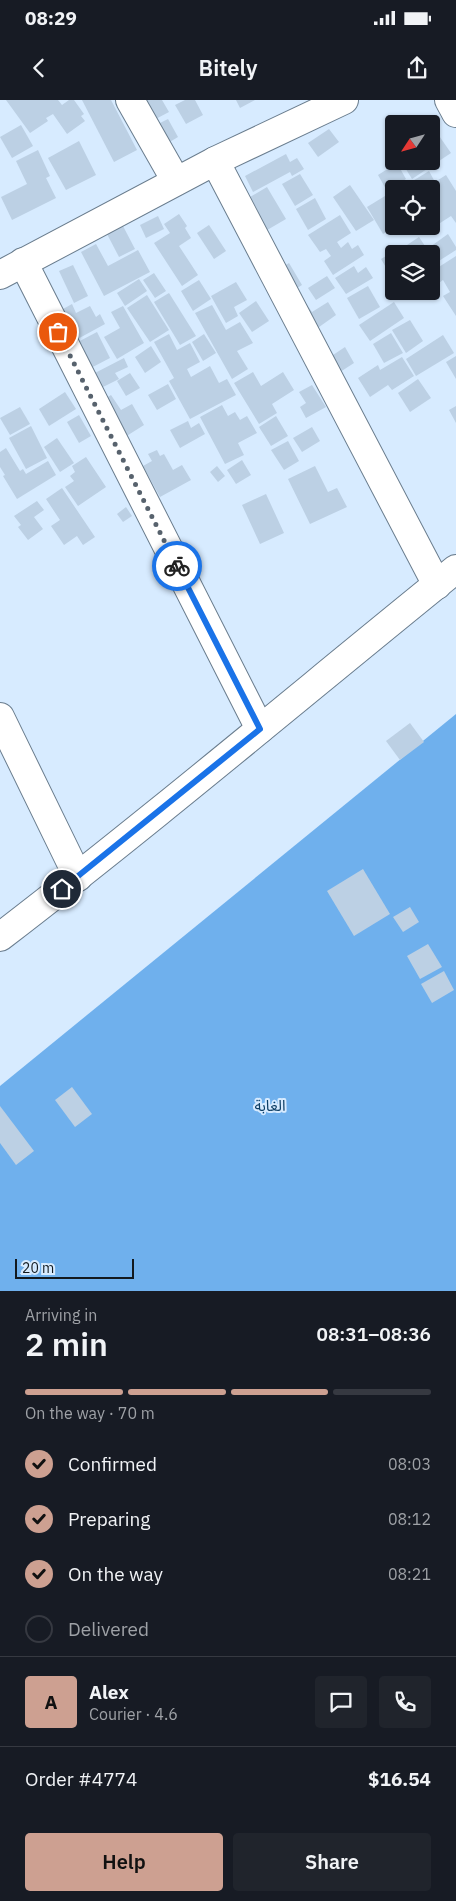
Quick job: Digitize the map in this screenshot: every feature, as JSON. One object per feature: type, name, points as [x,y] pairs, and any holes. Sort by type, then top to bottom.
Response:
[{"type":"street","points":[[130,100],[176,181]]},
{"type":"street","points":[[260,729],[6,271],[214,161],[344,100]]},
{"type":"street","points":[[449,100],[456,113]]},
{"type":"street","points":[[0,937],[78,877],[446,577],[214,161]]},
{"type":"street","points":[[0,717],[78,877]]},
{"type":"green space","name":"الغابة","points":[[456,714],[456,1291],[0,1291],[0,1086]]},
{"type":"building","points":[[6,100],[58,100],[62,105],[69,100],[74,100],[84,114],[81,116],[85,121],[67,134],[53,114],[46,118],[48,121],[30,133]]},
{"type":"building","points":[[82,100],[111,100],[137,150],[114,162]]},
{"type":"building","points":[[141,100],[162,100],[169,112],[150,122]]},
{"type":"building","points":[[185,100],[195,100],[203,115],[186,124],[175,105]]},
{"type":"building","points":[[236,100],[255,100],[240,108]]},
{"type":"building","points":[[168,119],[178,137],[163,146],[152,127]]},
{"type":"building","points":[[21,125],[33,146],[12,158],[0,137]]},
{"type":"building","points":[[329,129],[339,142],[318,157],[308,143]]},
{"type":"building","points":[[440,137],[451,153],[440,160]]},
{"type":"building","points":[[79,141],[96,175],[66,190],[48,158]]},
{"type":"building","points":[[38,150],[50,176],[46,178],[56,198],[12,220],[1,197],[27,184],[16,161]]},
{"type":"building","points":[[286,154],[290,162],[297,158],[304,169],[292,176],[290,172],[253,192],[245,176]]},
{"type":"building","points":[[386,170],[401,170],[406,179],[385,180],[385,187],[378,175]]},
{"type":"building","points":[[406,170],[426,170],[412,179]]},
{"type":"building","points":[[429,171],[434,180],[414,180]]},
{"type":"building","points":[[300,174],[313,195],[295,206],[282,184]]},
{"type":"building","points":[[446,175],[456,191],[456,223],[451,216],[440,223],[440,180],[438,180]]},
{"type":"building","points":[[350,185],[374,220],[356,231],[333,197]]},
{"type":"building","points":[[267,187],[286,219],[262,233],[251,215],[258,211],[250,197]]},
{"type":"building","points":[[385,196],[385,233],[383,234],[367,207]]},
{"type":"building","points":[[315,198],[326,219],[308,230],[296,209]]},
{"type":"building","points":[[179,214],[187,226],[185,228],[191,238],[179,246],[198,275],[182,286],[154,243],[170,233],[164,224]]},
{"type":"building","points":[[340,215],[351,233],[337,242],[341,248],[348,242],[352,249],[358,245],[364,255],[333,275],[324,261],[331,256],[326,249],[320,252],[308,235]]},
{"type":"building","points":[[158,216],[164,229],[146,238],[140,225]]},
{"type":"building","points":[[209,225],[226,251],[214,259],[197,233]]},
{"type":"building","points":[[123,226],[135,249],[119,257],[107,234]]},
{"type":"building","points":[[448,234],[456,250],[440,260],[440,245],[433,245]]},
{"type":"building","points":[[419,237],[424,245],[407,245]]},
{"type":"building","points":[[96,244],[108,266],[138,250],[150,272],[104,296],[81,252]]},
{"type":"building","points":[[456,256],[456,316],[443,296],[450,292],[443,280],[440,282],[440,266]]},
{"type":"building","points":[[385,257],[385,266],[381,259]]},
{"type":"building","points":[[289,263],[302,285],[289,293],[276,271]]},
{"type":"building","points":[[73,265],[88,296],[74,303],[59,271]]},
{"type":"building","points":[[354,266],[358,273],[366,267],[373,278],[346,294],[335,278]]},
{"type":"building","points":[[154,273],[166,291],[155,298],[143,280]]},
{"type":"building","points":[[327,276],[335,288],[316,300],[308,288]]},
{"type":"building","points":[[139,279],[147,291],[125,306],[117,293]]},
{"type":"building","points":[[199,280],[211,299],[193,311],[181,291]]},
{"type":"building","points":[[236,282],[247,300],[234,307],[238,316],[226,323],[211,296]]},
{"type":"building","points":[[368,286],[380,307],[359,319],[347,298]]},
{"type":"building","points":[[169,293],[196,336],[180,345],[154,302]]},
{"type":"building","points":[[147,295],[169,330],[150,342],[127,308]]},
{"type":"building","points":[[256,301],[269,321],[252,332],[239,313]]},
{"type":"building","points":[[305,302],[312,312],[328,302],[336,315],[312,332],[297,308]]},
{"type":"building","points":[[394,302],[404,318],[370,341],[359,325]]},
{"type":"building","points":[[72,304],[76,313],[90,306],[96,317],[100,314],[105,324],[74,341],[54,314]]},
{"type":"building","points":[[212,305],[226,330],[240,322],[253,343],[237,351],[248,369],[232,379],[195,313]]},
{"type":"building","points":[[123,306],[144,343],[117,359],[104,337],[120,328],[111,312]]},
{"type":"building","points":[[410,320],[423,341],[406,353],[392,330]]},
{"type":"building","points":[[97,332],[110,358],[87,370],[74,344]]},
{"type":"building","points":[[391,333],[403,353],[384,363],[373,344]]},
{"type":"building","points":[[169,334],[177,350],[190,343],[200,362],[187,369],[191,377],[210,366],[219,383],[227,379],[236,395],[190,419],[169,381],[174,378],[154,342]]},
{"type":"building","points":[[204,334],[216,353],[203,361],[192,342]]},
{"type":"building","points":[[443,335],[454,353],[416,376],[406,359]]},
{"type":"building","points":[[151,346],[161,362],[145,373],[135,357]]},
{"type":"building","points":[[345,347],[354,363],[337,374],[327,359]]},
{"type":"building","points":[[456,356],[456,379],[446,362]]},
{"type":"building","points":[[402,357],[414,376],[392,390],[388,385],[370,397],[358,378],[378,365],[380,370]]},
{"type":"building","points":[[124,358],[128,367],[115,373],[119,379],[101,388],[93,374]]},
{"type":"building","points":[[253,372],[261,386],[283,372],[294,390],[272,404],[277,413],[259,424],[234,383]]},
{"type":"building","points":[[130,373],[140,388],[126,396],[117,381]]},
{"type":"building","points":[[418,379],[431,398],[410,412],[398,393]]},
{"type":"building","points":[[168,384],[176,399],[157,410],[148,395]]},
{"type":"building","points":[[312,385],[326,407],[306,418],[300,407],[306,403],[299,392]]},
{"type":"building","points":[[65,392],[76,409],[49,426],[39,409]]},
{"type":"building","points":[[111,395],[121,410],[132,404],[144,425],[125,437],[103,400]]},
{"type":"building","points":[[222,405],[228,416],[235,412],[240,420],[247,416],[257,433],[238,443],[244,455],[225,464],[200,417]]},
{"type":"building","points":[[456,406],[456,423],[449,410]]},
{"type":"building","points":[[20,407],[30,424],[10,435],[0,418]]},
{"type":"building","points":[[79,415],[91,436],[79,443],[67,422]]},
{"type":"building","points":[[276,416],[288,436],[271,446],[259,427]]},
{"type":"building","points":[[188,421],[191,428],[199,423],[205,434],[180,448],[170,430]]},
{"type":"building","points":[[31,426],[47,458],[26,469],[9,438]]},
{"type":"building","points":[[312,427],[320,441],[302,452],[293,438]]},
{"type":"building","points":[[57,438],[74,463],[60,472],[44,447]]},
{"type":"building","points":[[288,441],[299,461],[284,470],[271,450]]},
{"type":"building","points":[[6,448],[20,471],[23,469],[26,474],[48,461],[56,475],[17,499],[3,476],[5,475],[0,467],[0,452]]},
{"type":"building","points":[[157,450],[160,456],[164,454],[173,470],[182,465],[191,480],[160,497],[143,466],[152,461],[148,454]]},
{"type":"building","points":[[86,457],[106,487],[78,506],[65,487],[74,481],[70,476],[75,472],[72,466]]},
{"type":"building","points":[[242,460],[251,475],[236,484],[227,470]]},
{"type":"building","points":[[217,466],[225,476],[218,482],[210,472]]},
{"type":"building","points":[[315,466],[328,492],[337,488],[347,507],[310,524],[288,479]]},
{"type":"building","points":[[62,488],[95,537],[83,545],[77,536],[64,545],[51,526],[60,520],[46,499]]},
{"type":"building","points":[[266,494],[284,533],[260,544],[242,505]]},
{"type":"building","points":[[37,501],[44,510],[34,517],[43,529],[28,540],[18,527],[21,525],[14,516]]},
{"type":"building","points":[[126,507],[132,516],[123,522],[117,514]]},
{"type":"building","points":[[410,723],[424,742],[400,760],[386,741]]},
{"type":"building","points":[[363,869],[390,914],[354,936],[327,891]]},
{"type":"building","points":[[410,907],[419,922],[403,932],[393,917]]},
{"type":"building","points":[[428,944],[442,967],[420,979],[407,956]]},
{"type":"building","points":[[444,971],[454,990],[432,1003],[421,984]]},
{"type":"building","points":[[72,1087],[92,1114],[75,1127],[55,1100]]},
{"type":"building","points":[[0,1106],[34,1151],[16,1165],[0,1143]]},
{"type":"way so far","points":[[58,332],[177,566]]},
{"type":"route","points":[[62,889],[260,729],[177,566]]}]
